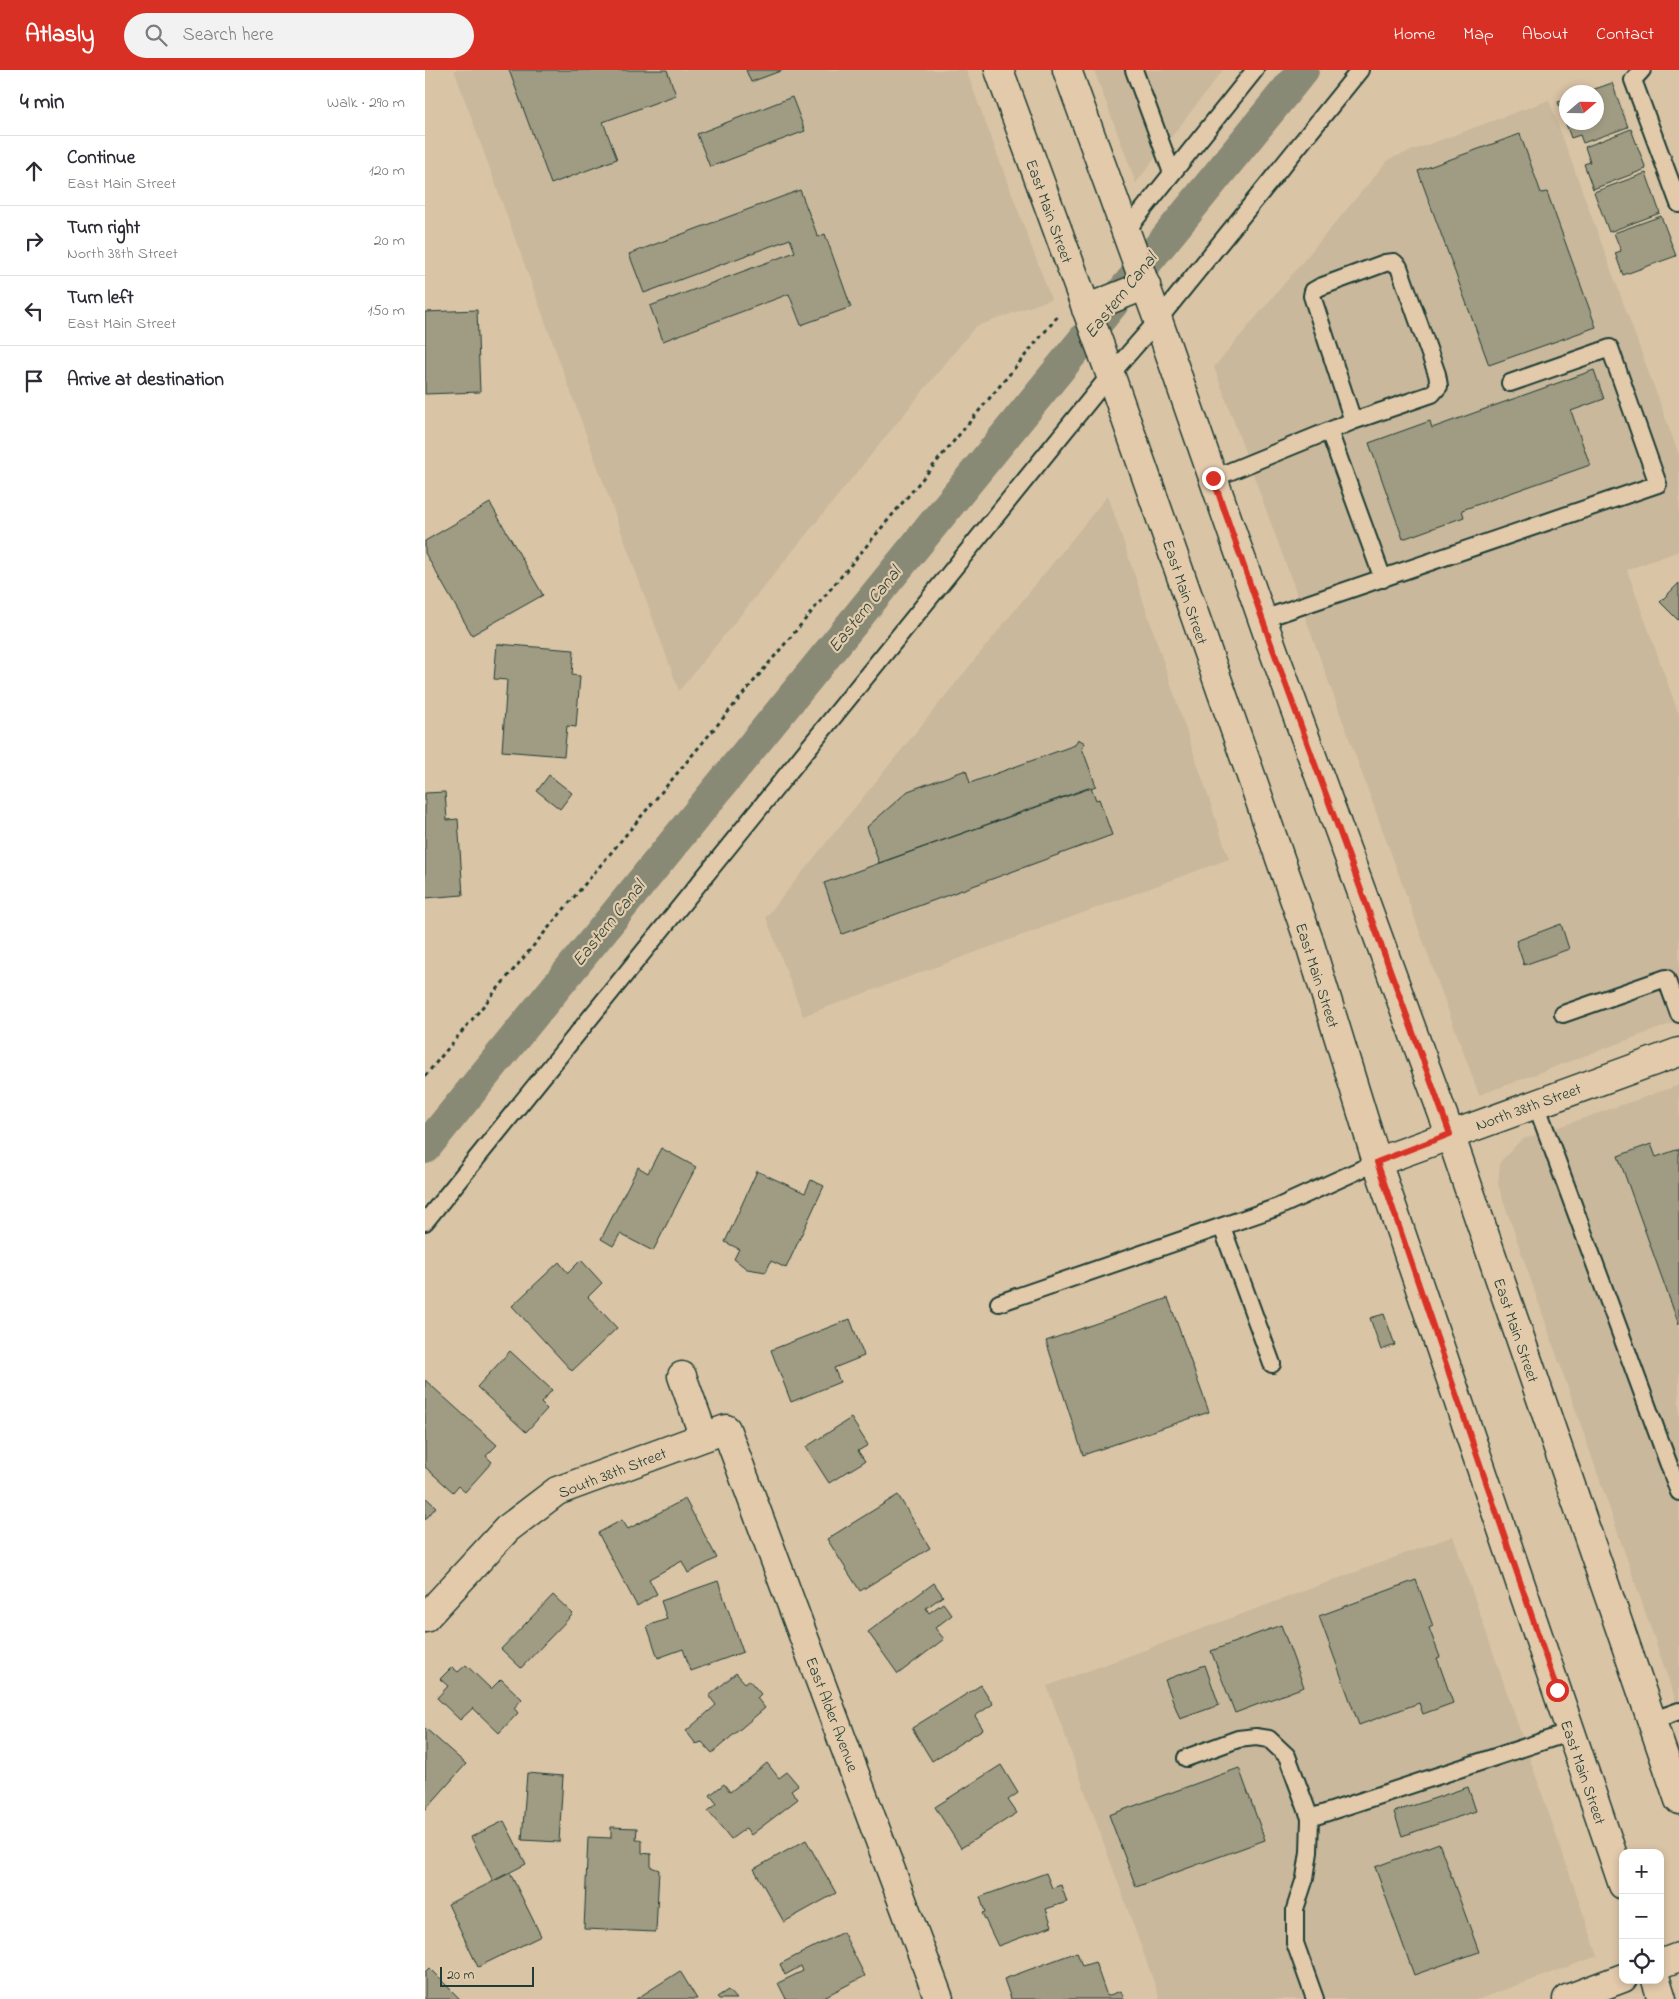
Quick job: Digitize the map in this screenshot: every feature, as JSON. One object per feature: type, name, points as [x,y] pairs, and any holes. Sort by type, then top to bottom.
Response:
[{"type":"main road","name":"East Main Street","points":[[999,70],[1109,371],[1309,941],[1377,1162],[1619,1873]]},
{"type":"main road","name":"East Main Street","points":[[1067,70],[1158,318],[1263,619],[1450,1134],[1679,1800]]},
{"type":"main road","points":[[1083,299],[1145,285]]},
{"type":"main road","name":"North 38th Street","points":[[1377,1162],[1679,1052]]},
{"type":"main road","name":"East Alder Avenue","points":[[682,1376],[715,1432],[939,1999]]},
{"type":"main road","name":"South 38th Street","points":[[425,1618],[507,1529],[557,1491],[715,1432]]},
{"type":"main road","points":[[1664,1963],[1679,1957]]},
{"type":"main road","points":[[1567,1999],[1619,1980]]},
{"type":"main road","points":[[1657,1984],[1662,1999]]},
{"type":"lane","points":[[1134,70],[1172,173]]},
{"type":"lane","points":[[1126,231],[1255,70]]},
{"type":"lane","points":[[425,1222],[1109,371],[1158,318],[1361,70]]},
{"type":"lane","points":[[1637,75],[1679,204]]},
{"type":"lane","points":[[1213,478],[1353,421],[1432,394],[1439,386],[1437,374],[1399,268],[1394,262],[1385,263],[1313,291],[1312,296],[1353,421]]},
{"type":"lane","points":[[1263,619],[1658,484],[1610,348],[1511,383]]},
{"type":"lane","points":[[1329,431],[1383,579]]},
{"type":"lane","points":[[1563,1014],[1666,978],[1679,1014]]},
{"type":"lane","points":[[1535,1104],[1679,1492]]},
{"type":"lane","points":[[999,1303],[1278,1207],[1377,1162]]},
{"type":"lane","points":[[1222,1226],[1273,1364]]},
{"type":"lane","points":[[1651,1720],[1679,1711]]},
{"type":"lane","points":[[1310,1818],[1571,1732]]},
{"type":"lane","points":[[1186,1758],[1238,1739],[1256,1737],[1269,1739],[1287,1756],[1310,1818],[1309,1852],[1305,1878],[1295,1909],[1295,1943],[1315,1999]]},
{"type":"path","points":[[425,1076],[1083,299]]},
{"type":"shaded area","points":[[454,70],[966,70],[1051,299],[975,327],[679,691]]},
{"type":"shaded area","points":[[1094,70],[1223,70],[1136,183]]},
{"type":"shaded area","points":[[1549,100],[1679,455],[1679,551],[1627,570],[1679,715],[1679,1021],[1479,1095],[1214,367],[1389,159]]},
{"type":"shaded area","points":[[1108,495],[1229,859],[803,1016],[766,917]]},
{"type":"shaded area","points":[[1679,1085],[1679,1710],[1498,1185],[1500,1162],[1521,1140]]},
{"type":"shaded area","points":[[1453,1536],[1598,1956],[1479,1999],[1160,1999],[1047,1686]]},
{"type":"building","points":[[509,70],[667,70],[676,95],[603,122],[617,159],[551,184]]},
{"type":"building","points":[[746,70],[783,70],[751,82]]},
{"type":"building","points":[[1612,83],[1628,127],[1583,143],[1580,135],[1571,138],[1568,130],[1604,130],[1604,86]]},
{"type":"building","points":[[792,97],[805,131],[710,167],[697,134]]},
{"type":"building","points":[[1631,129],[1646,169],[1593,189],[1584,164],[1590,162],[1585,147]]},
{"type":"building","points":[[1520,134],[1541,193],[1547,192],[1596,327],[1489,365],[1418,171]]},
{"type":"building","points":[[1646,173],[1660,213],[1609,232],[1594,192]]},
{"type":"building","points":[[800,190],[818,237],[825,234],[851,307],[801,325],[789,294],[663,341],[650,306],[795,252],[790,239],[644,293],[629,254]]},
{"type":"building","points":[[1661,216],[1676,256],[1623,275],[1615,253],[1621,251],[1614,233]]},
{"type":"building","points":[[477,310],[480,392],[425,394],[425,312]]},
{"type":"building","points":[[1594,370],[1604,399],[1571,411],[1590,465],[1462,510],[1464,517],[1403,539],[1369,443],[1430,421],[1432,428]]},
{"type":"building","points":[[490,503],[543,595],[472,635],[425,553],[425,541]]},
{"type":"building","points":[[1679,583],[1679,621],[1660,602]]},
{"type":"building","points":[[497,644],[574,650],[572,675],[580,676],[576,727],[567,726],[564,756],[502,751],[507,680],[494,679]]},
{"type":"building","points":[[1078,739],[1085,743],[1082,748],[1096,786],[879,863],[867,827],[908,791],[966,770],[970,783],[1075,745]]},
{"type":"building","points":[[549,775],[572,793],[560,809],[537,791]]},
{"type":"building","points":[[1091,787],[1096,800],[1099,799],[1112,835],[842,934],[824,883]]},
{"type":"building","points":[[445,792],[447,820],[458,819],[463,895],[425,898],[425,793]]},
{"type":"building","points":[[1561,924],[1569,949],[1524,965],[1516,941]]},
{"type":"building","points":[[1651,1144],[1656,1157],[1679,1149],[1679,1325],[1618,1156]]},
{"type":"building","points":[[661,1148],[696,1167],[653,1251],[620,1234],[613,1246],[601,1239],[638,1167],[648,1173]]},
{"type":"building","points":[[757,1171],[805,1193],[811,1180],[824,1186],[786,1268],[771,1261],[766,1272],[747,1269],[734,1259],[739,1249],[725,1242]]},
{"type":"building","points":[[581,1260],[602,1283],[588,1297],[617,1328],[572,1371],[512,1306],[559,1262],[568,1273]]},
{"type":"building","points":[[1168,1298],[1209,1412],[1083,1455],[1046,1341]]},
{"type":"building","points":[[1384,1314],[1395,1345],[1381,1350],[1370,1318]]},
{"type":"building","points":[[850,1319],[864,1356],[834,1368],[840,1382],[791,1402],[771,1350]]},
{"type":"building","points":[[510,1351],[552,1390],[541,1403],[547,1409],[526,1432],[477,1387]]},
{"type":"building","points":[[425,1380],[497,1445],[486,1456],[492,1462],[465,1492],[458,1486],[453,1492],[425,1467]]},
{"type":"building","points":[[851,1418],[868,1445],[858,1451],[865,1461],[829,1483],[806,1447]]},
{"type":"building","points":[[898,1495],[930,1548],[860,1591],[827,1539]]},
{"type":"building","points":[[425,1497],[436,1507],[425,1520]]},
{"type":"building","points":[[685,1499],[717,1558],[688,1573],[682,1561],[649,1579],[657,1594],[637,1606],[598,1533],[622,1520],[628,1529]]},
{"type":"building","points":[[1416,1580],[1433,1626],[1429,1628],[1440,1657],[1437,1658],[1453,1703],[1423,1714],[1419,1703],[1359,1725],[1319,1616]]},
{"type":"building","points":[[718,1581],[743,1652],[691,1671],[683,1649],[658,1658],[647,1626],[667,1619],[661,1601]]},
{"type":"building","points":[[934,1583],[943,1596],[926,1608],[929,1613],[943,1603],[952,1615],[935,1628],[944,1639],[898,1674],[868,1632]]},
{"type":"building","points":[[553,1595],[573,1614],[521,1668],[501,1649]]},
{"type":"building","points":[[1281,1625],[1304,1687],[1235,1713],[1211,1651]]},
{"type":"building","points":[[466,1665],[491,1689],[501,1679],[522,1699],[514,1708],[518,1713],[499,1733],[473,1708],[460,1720],[437,1698],[448,1686],[440,1679],[452,1667],[458,1672]]},
{"type":"building","points":[[1205,1665],[1219,1705],[1180,1719],[1165,1680]]},
{"type":"building","points":[[736,1673],[745,1683],[749,1680],[761,1694],[757,1698],[765,1708],[712,1753],[702,1742],[696,1744],[686,1731],[716,1705],[709,1696]]},
{"type":"building","points":[[981,1685],[993,1704],[975,1716],[983,1729],[932,1761],[912,1728]]},
{"type":"building","points":[[425,1728],[466,1764],[426,1809],[425,1809]]},
{"type":"building","points":[[767,1763],[779,1778],[787,1772],[798,1785],[791,1790],[798,1799],[751,1835],[746,1828],[731,1839],[708,1811],[717,1804],[710,1795],[724,1784],[730,1792]]},
{"type":"building","points":[[1001,1765],[1018,1793],[1008,1800],[1017,1813],[961,1848],[935,1807]]},
{"type":"building","points":[[1239,1768],[1265,1840],[1136,1887],[1109,1815]]},
{"type":"building","points":[[527,1773],[563,1776],[559,1842],[522,1840]]},
{"type":"building","points":[[1468,1787],[1476,1811],[1402,1836],[1394,1812]]},
{"type":"building","points":[[504,1821],[526,1864],[493,1881],[471,1837]]},
{"type":"building","points":[[611,1827],[637,1828],[636,1840],[642,1840],[642,1853],[651,1854],[651,1867],[659,1870],[656,1932],[584,1929],[588,1837],[611,1838]]},
{"type":"building","points":[[806,1840],[836,1893],[784,1922],[754,1869]]},
{"type":"building","points":[[1439,1843],[1479,1952],[1414,1975],[1375,1867]]},
{"type":"building","points":[[510,1873],[541,1936],[478,1967],[448,1904]]},
{"type":"building","points":[[1046,1873],[1052,1888],[1061,1885],[1067,1902],[1046,1909],[1052,1926],[998,1946],[982,1913],[985,1912],[980,1897]]},
{"type":"building","points":[[843,1932],[865,1976],[820,1999],[786,1999],[778,1983],[803,1971],[801,1966],[785,1975],[780,1964]]},
{"type":"building","points":[[1077,1952],[1082,1966],[1095,1962],[1107,1996],[1121,1991],[1124,1999],[1011,1999],[1004,1979]]},
{"type":"building","points":[[429,1968],[460,1999],[425,1999],[425,1972]]},
{"type":"building","points":[[680,1971],[697,1999],[636,1999]]},
{"type":"building","points":[[728,1990],[736,1999],[719,1999],[717,1997]]},
{"type":"waterway","name":"Eastern Canal","points":[[425,1148],[1303,70]]},
{"type":"route","points":[[1213,478],[1270,641],[1450,1134],[1377,1162],[1557,1690]]}]
